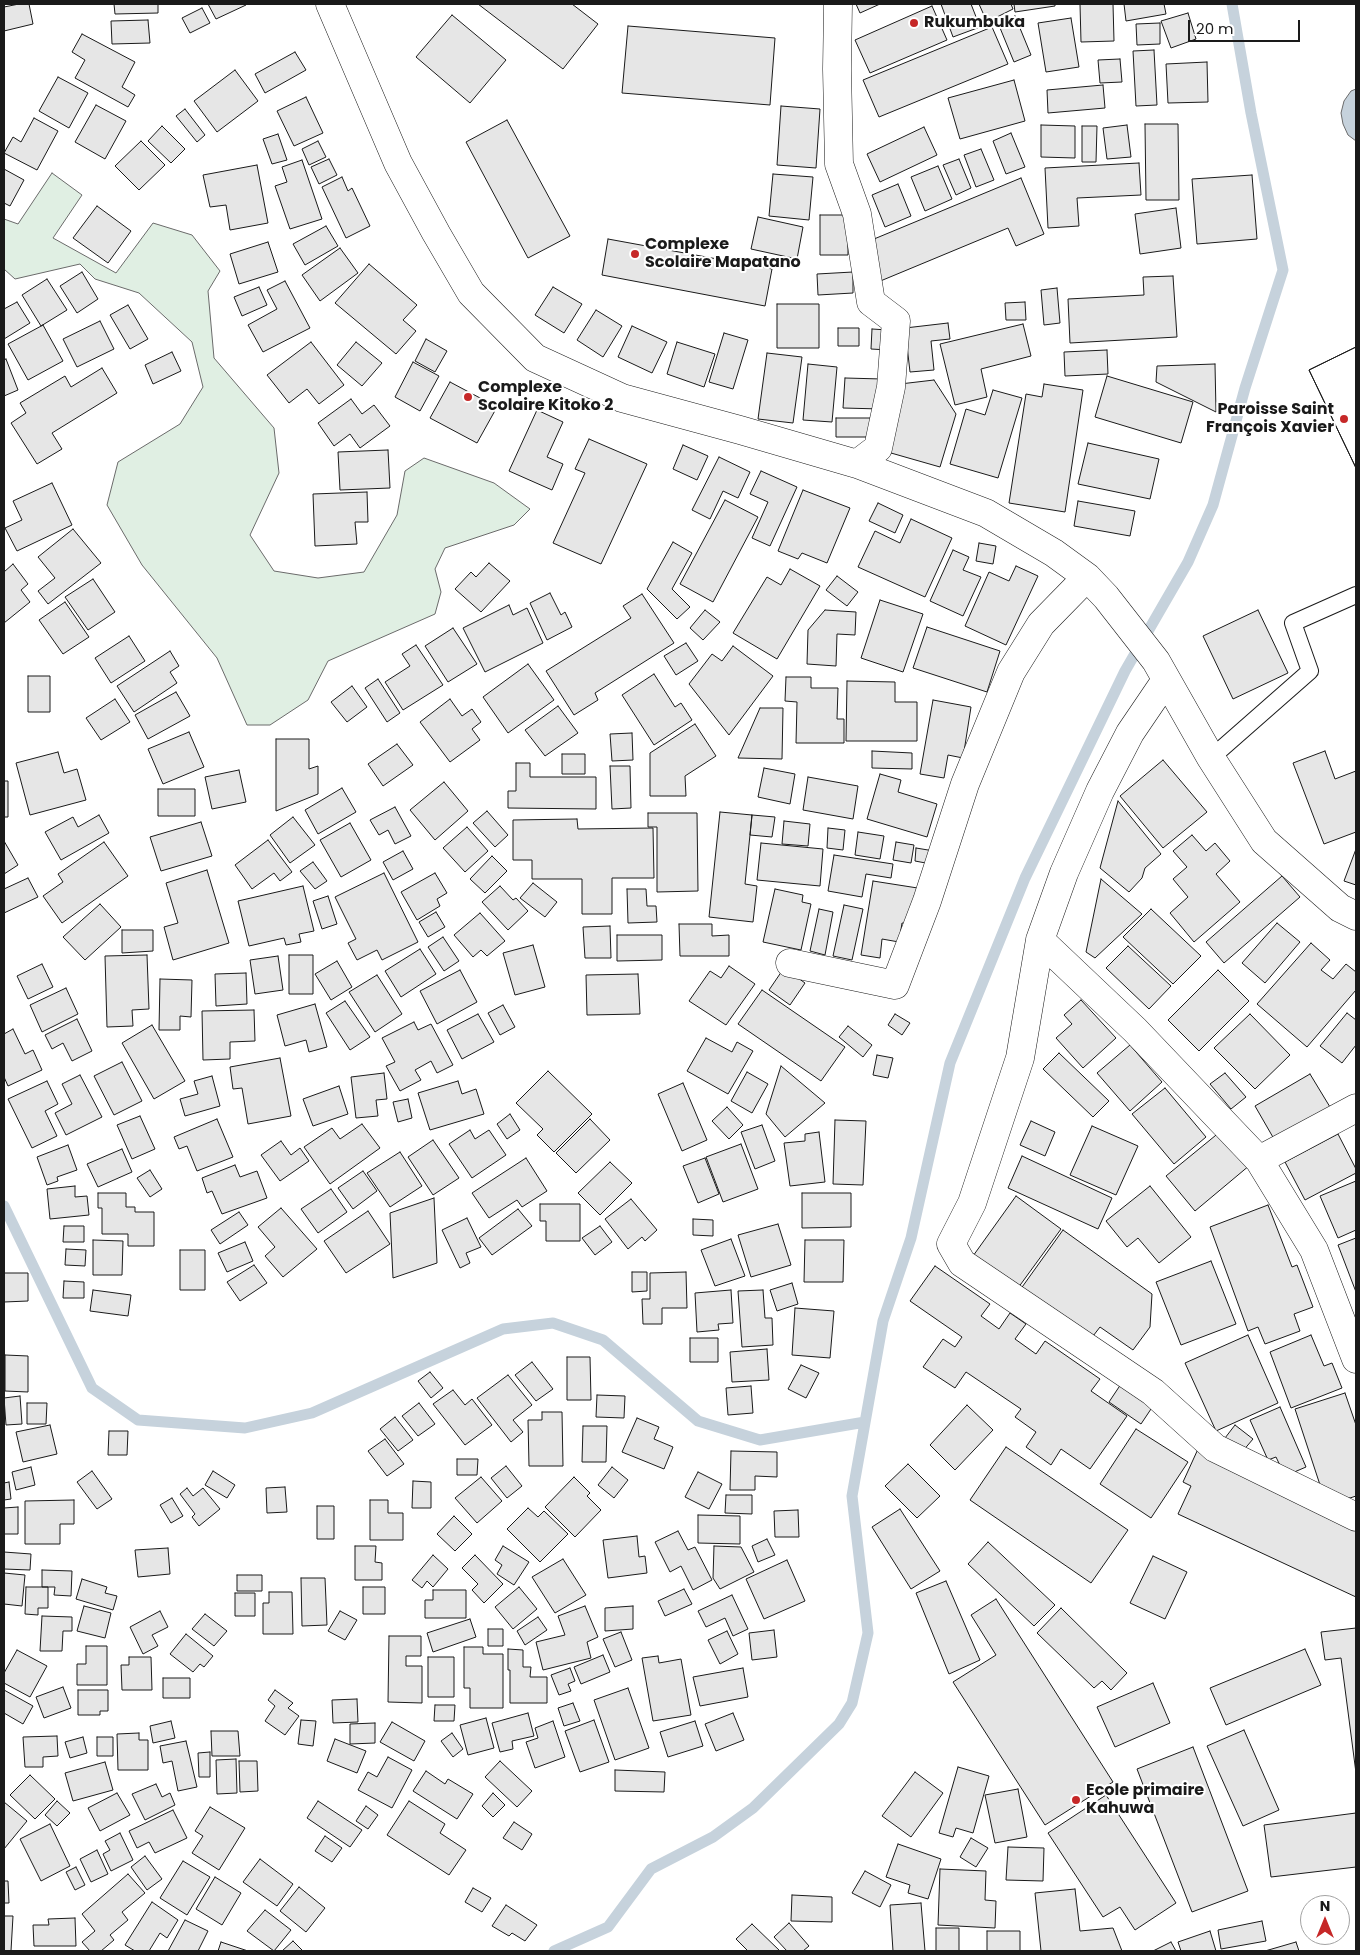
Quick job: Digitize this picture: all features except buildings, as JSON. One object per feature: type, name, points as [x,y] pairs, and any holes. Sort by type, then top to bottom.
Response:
[{"type":"street","points":[[330,4],[398,163],[471,293],[535,358],[622,398],[856,464],[986,513],[1054,553],[1087,577],[1106,597],[1161,671],[1264,841],[1340,908],[1356,916]]},
{"type":"street","points":[[838,4],[839,164],[856,214],[871,302],[896,321],[892,387],[878,448],[856,464]]},
{"type":"street","points":[[790,963],[895,985],[927,900],[965,784],[1011,672],[1041,624],[1087,577]]},
{"type":"street","points":[[1161,671],[1100,790],[1064,873],[1040,940],[1020,1058],[972,1203],[951,1244],[962,1263],[1153,1392],[1215,1448],[1356,1517]]},
{"type":"street","points":[[1040,940],[1135,1030],[1259,1160],[1314,1250],[1356,1359]]},
{"type":"street","points":[[1259,1160],[1356,1108]]},
{"type":"lane","points":[[1212,758],[1310,671],[1293,623],[1356,595]]},
{"type":"green space","points":[[52,173],[82,195],[53,238],[116,273],[153,223],[192,235],[220,271],[208,291],[214,358],[274,428],[279,473],[250,535],[274,571],[318,578],[364,572],[397,515],[405,471],[424,458],[494,483],[530,509],[514,525],[445,548],[435,569],[441,592],[435,614],[328,661],[308,700],[270,725],[247,725],[217,658],[142,565],[107,505],[118,462],[180,424],[203,387],[192,342],[139,293],[95,279],[80,264],[15,279],[4,269],[4,219],[18,224]]},
{"type":"shaded area","points":[[1356,89],[1356,141],[1348,135],[1341,113],[1344,101],[1351,91]]},
{"type":"waterway","points":[[554,1951],[608,1927],[651,1869],[713,1837],[753,1808],[839,1724],[852,1703],[868,1633],[852,1496],[883,1321],[911,1238],[950,1063],[1025,878],[1125,671],[1188,562],[1213,505],[1245,388],[1283,270],[1251,113],[1232,4]]},
{"type":"waterway","points":[[4,1206],[92,1388],[138,1420],[245,1428],[312,1413],[503,1329],[553,1323],[603,1340],[698,1421],[760,1440],[865,1422]]},
{"type":"place","name":"Rukumbuka","points":[[914,23]]},
{"type":"place","name":"Complexe Scolaire Mapatano","points":[[635,254]]},
{"type":"place","name":"Complexe Scolaire Kitoko 2","points":[[468,397]]},
{"type":"place","name":"Paroisse Saint François Xavier","points":[[1344,419]]},
{"type":"place","name":"Ecole primaire Kahuwa","points":[[1076,1800]]}]
